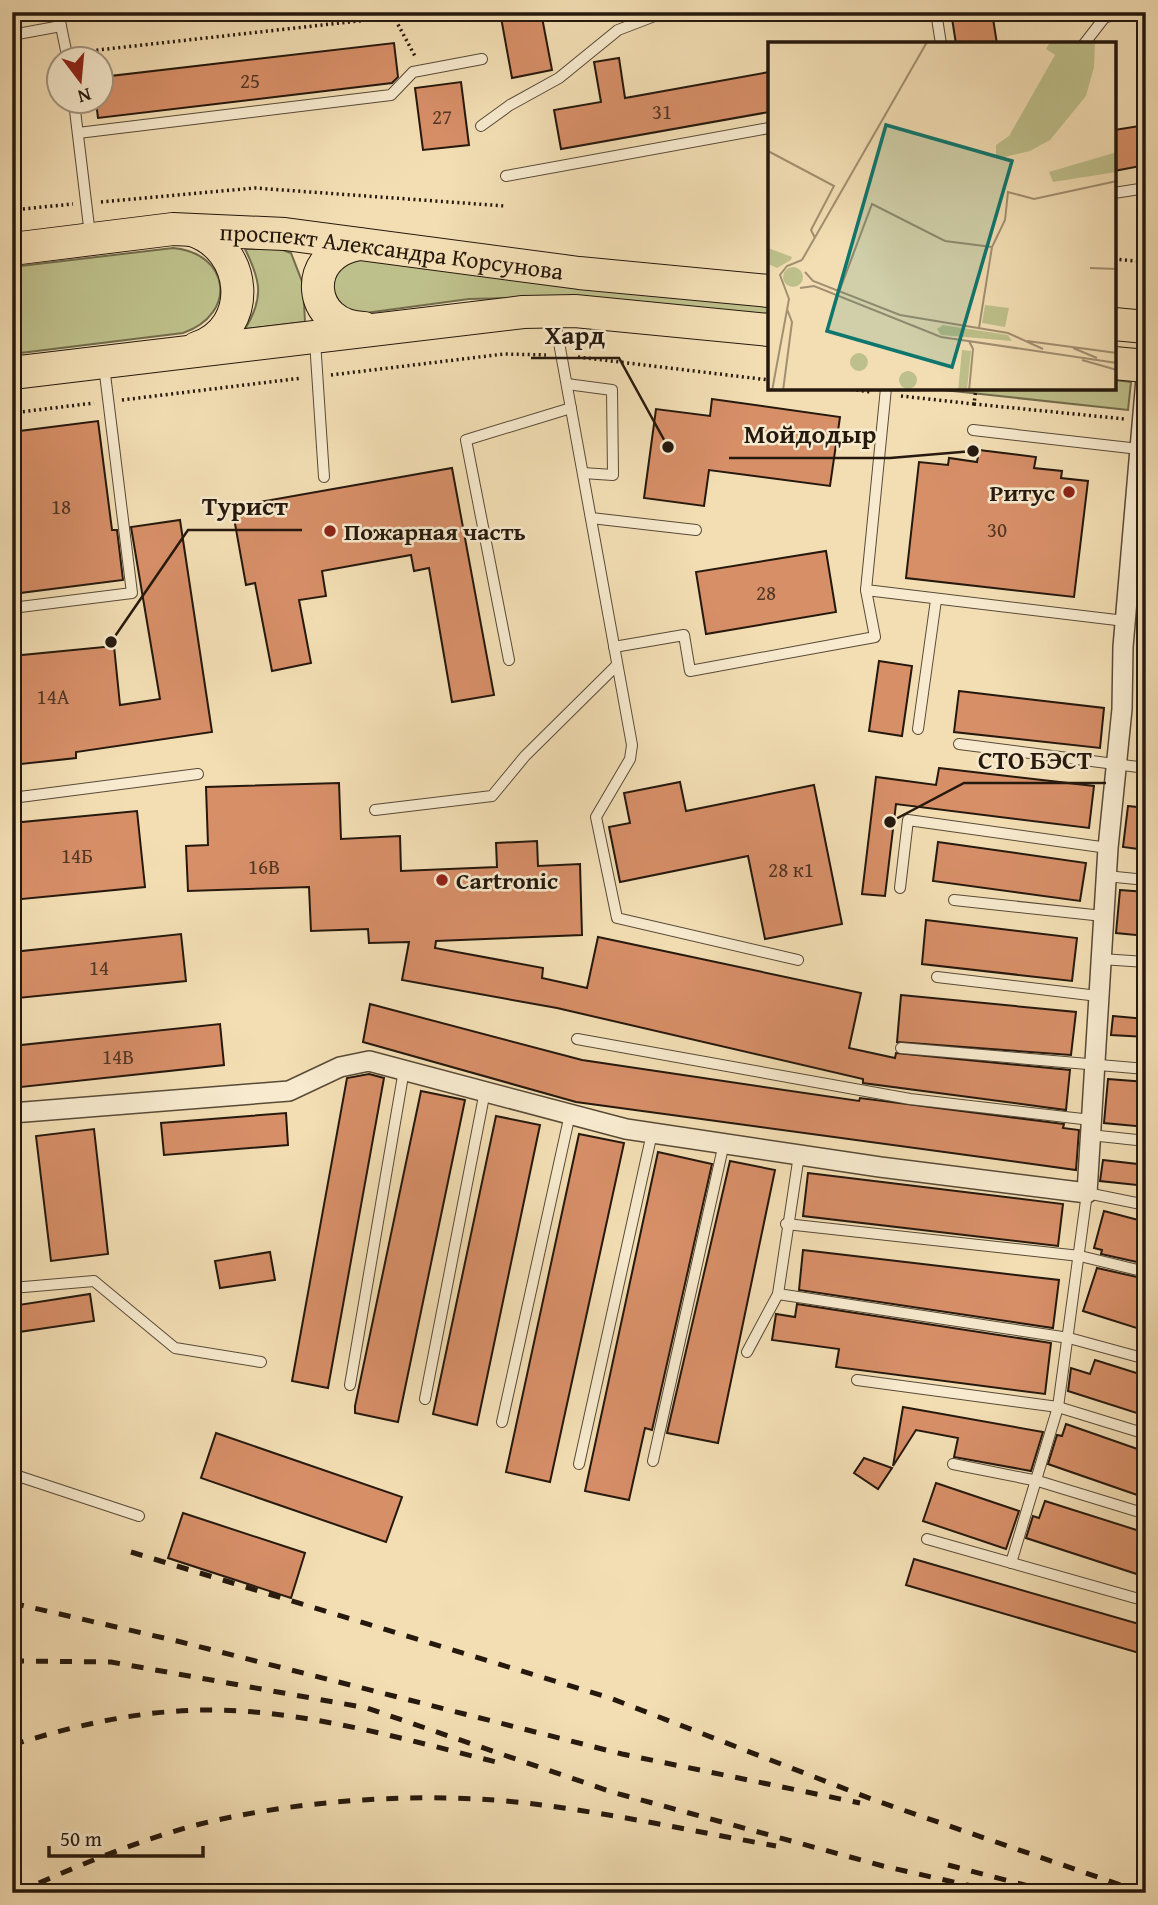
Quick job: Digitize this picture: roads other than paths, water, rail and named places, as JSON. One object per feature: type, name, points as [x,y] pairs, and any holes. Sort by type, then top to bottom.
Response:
[{"type":"main road","name":"проспект Александра Корсунова","points":[[12,249],[184,229],[285,234],[579,272],[768,290]]},
{"type":"main road","points":[[184,229],[216,242],[231,260],[239,283],[237,307],[226,328],[208,344],[187,351]]},
{"type":"main road","points":[[359,244],[344,247],[325,263],[317,287],[320,301],[329,314],[341,323],[358,328],[380,328]]},
{"type":"main road","name":"проспект Александра Корсунова","points":[[12,373],[471,316],[553,311],[768,330]]},
{"type":"main road","points":[[1116,324],[1146,327]]},
{"type":"main road","points":[[1116,363],[1146,366]]},
{"type":"street","points":[[12,1113],[289,1091],[340,1068],[369,1061],[652,1133],[1087,1193],[1103,916],[1146,379]]},
{"type":"lane","points":[[58,12],[66,46]]},
{"type":"lane","points":[[481,126],[510,105],[559,78],[618,30],[665,12]]},
{"type":"lane","points":[[936,12],[941,42]]},
{"type":"lane","points":[[1086,42],[1105,17],[1133,12]]},
{"type":"lane","points":[[12,35],[61,26]]},
{"type":"lane","points":[[78,133],[391,95],[413,72],[482,59]]},
{"type":"lane","points":[[76,116],[91,239]]},
{"type":"lane","points":[[506,176],[768,128]]},
{"type":"lane","points":[[1116,193],[1146,188]]},
{"type":"lane","points":[[553,311],[632,746],[630,760],[596,817],[617,918],[798,960]]},
{"type":"lane","points":[[315,336],[324,477]]},
{"type":"lane","points":[[12,608],[132,593],[103,361]]},
{"type":"lane","points":[[567,384],[612,390],[613,475],[583,473]]},
{"type":"lane","points":[[614,648],[684,635],[690,671],[875,637],[866,590],[885,391]]},
{"type":"lane","points":[[509,660],[466,440],[571,408]]},
{"type":"lane","points":[[973,430],[1139,449]]},
{"type":"lane","points":[[591,519],[696,530]]},
{"type":"lane","points":[[866,590],[1125,621]]},
{"type":"lane","points":[[918,729],[936,600]]},
{"type":"lane","points":[[375,810],[492,796],[525,756],[617,665]]},
{"type":"lane","points":[[959,744],[1146,768]]},
{"type":"lane","points":[[12,799],[198,774]]},
{"type":"lane","points":[[900,888],[908,820],[1108,848]]},
{"type":"lane","points":[[1106,876],[1146,880]]},
{"type":"lane","points":[[954,900],[1103,916]]},
{"type":"lane","points":[[1101,959],[1146,962]]},
{"type":"lane","points":[[937,977],[1098,996]]},
{"type":"lane","points":[[577,1039],[910,1099],[1090,1127],[1146,1141]]},
{"type":"lane","points":[[901,1048],[1146,1069]]},
{"type":"lane","points":[[350,1385],[404,1070]]},
{"type":"lane","points":[[425,1398],[485,1091]]},
{"type":"lane","points":[[502,1422],[570,1114]]},
{"type":"lane","points":[[579,1464],[652,1133]]},
{"type":"lane","points":[[653,1461],[724,1143]]},
{"type":"lane","points":[[747,1352],[778,1294],[786,1224],[799,1154]]},
{"type":"lane","points":[[1011,1563],[1058,1407],[1087,1193],[1146,1205]]},
{"type":"lane","points":[[786,1224],[1080,1256],[1146,1272]]},
{"type":"lane","points":[[12,1288],[94,1281],[175,1348],[261,1362]]},
{"type":"lane","points":[[778,1294],[1069,1338],[1146,1359]]},
{"type":"lane","points":[[857,1380],[1058,1407],[1146,1434]]},
{"type":"lane","points":[[953,1464],[1038,1480],[1146,1514]]},
{"type":"lane","points":[[12,1474],[139,1516]]},
{"type":"lane","points":[[927,1539],[1146,1601]]},
{"type":"railway","points":[[131,1552],[610,1698],[874,1800],[1144,1893]]},
{"type":"railway","points":[[12,1603],[177,1641],[622,1754],[860,1803]]},
{"type":"railway","points":[[12,1661],[111,1662],[367,1708],[612,1792],[883,1866],[1002,1893]]},
{"type":"railway","points":[[12,1745],[113,1719],[164,1712],[217,1710],[324,1722],[500,1763]]},
{"type":"railway","points":[[17,1893],[100,1858],[185,1828],[270,1810],[362,1800],[500,1800],[630,1819],[776,1846]]},
{"type":"railway","points":[[948,1865],[1055,1893]]},
{"type":"place","name":"Хард","points":[[668,447]]},
{"type":"place","name":"Мойдодыр","points":[[973,451]]},
{"type":"place","name":"Ритус","points":[[1069,492]]},
{"type":"place","name":"Пожарная часть","points":[[330,531]]},
{"type":"place","name":"Турист","points":[[111,642]]},
{"type":"place","name":"СТО БЭСТ","points":[[890,822]]},
{"type":"place","name":"Cartronic","points":[[442,880]]}]
